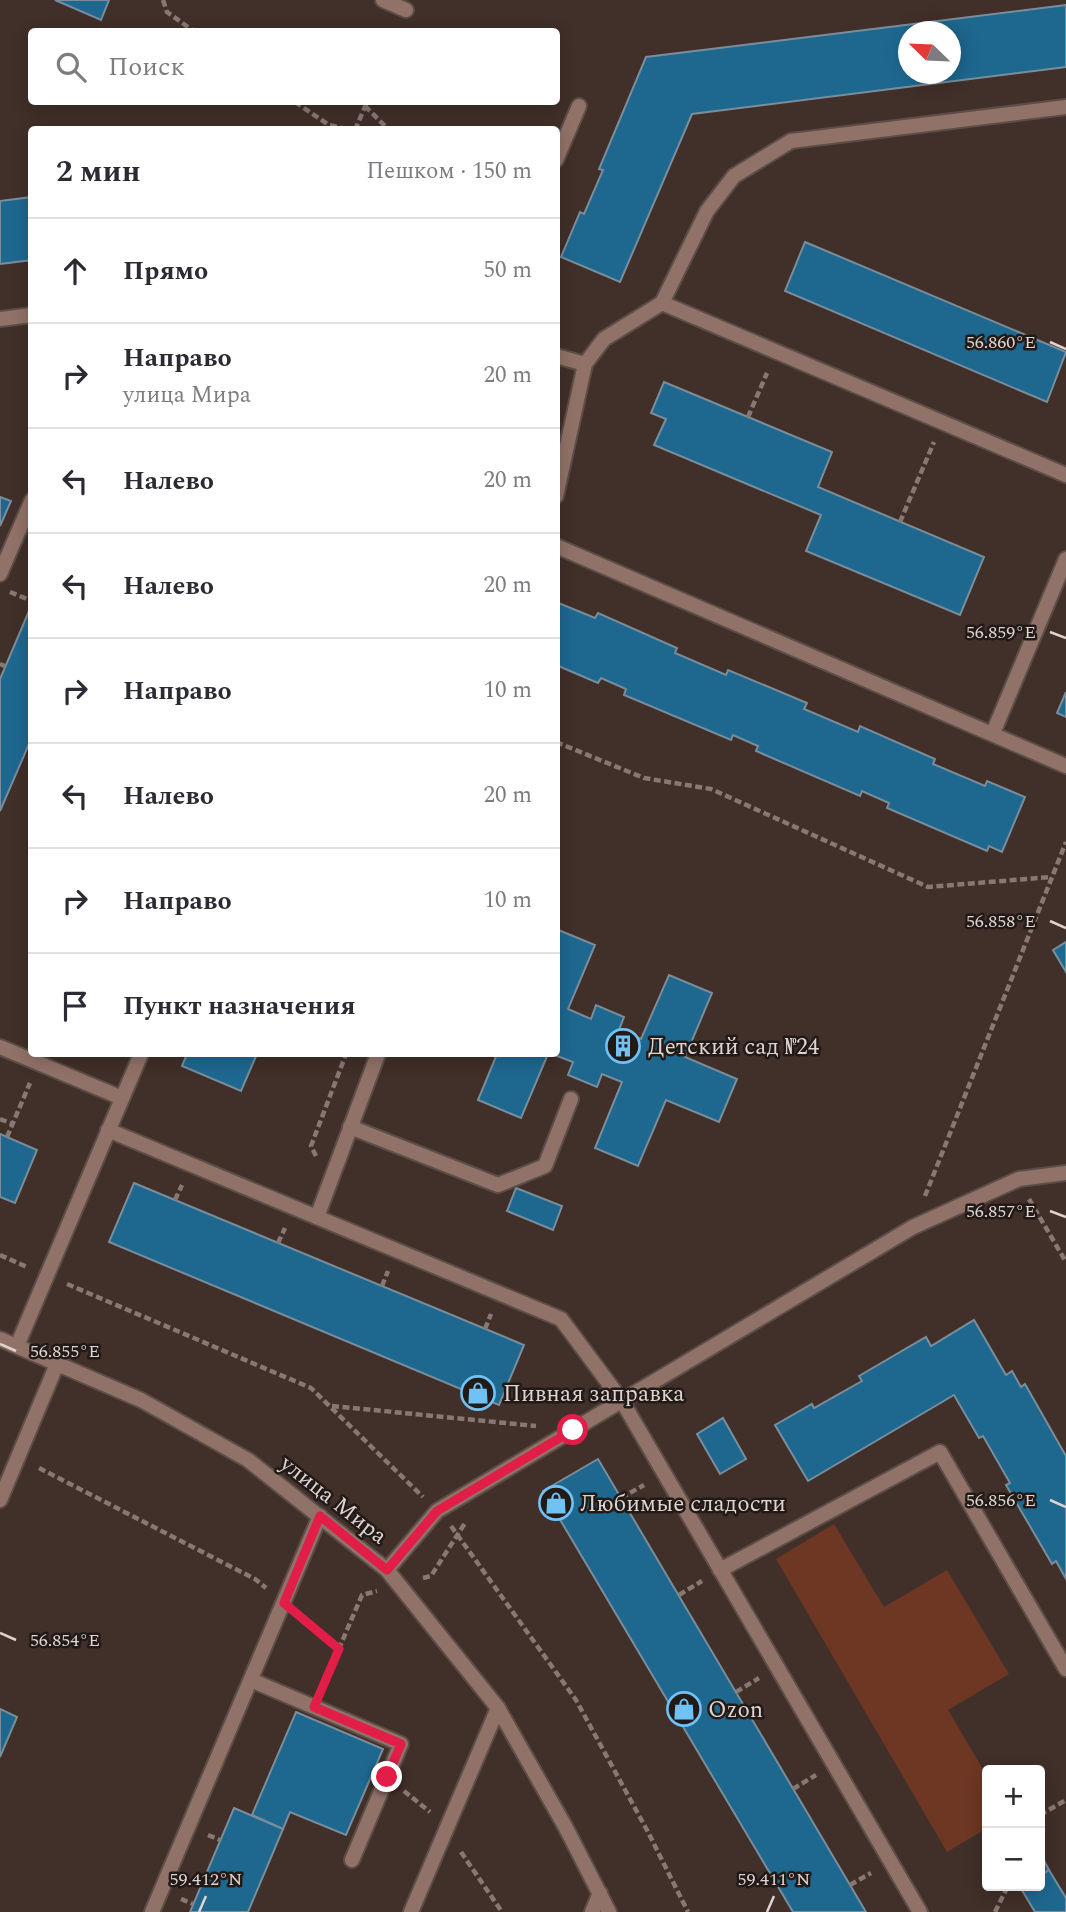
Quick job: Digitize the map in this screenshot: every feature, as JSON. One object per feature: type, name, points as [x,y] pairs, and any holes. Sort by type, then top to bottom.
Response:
[{"type":"street","points":[[383,0],[406,10]]},
{"type":"street","points":[[560,151],[579,106]]},
{"type":"street","points":[[560,478],[585,364],[604,339],[663,303],[707,211],[734,176],[791,141],[1066,107]]},
{"type":"street","points":[[663,303],[1066,475]]},
{"type":"street","points":[[0,319],[28,316]]},
{"type":"street","points":[[560,357],[585,364]]},
{"type":"street","points":[[0,574],[28,509]]},
{"type":"street","points":[[560,548],[1066,766]]},
{"type":"street","points":[[993,733],[1066,559]]},
{"type":"street","points":[[0,1047],[122,1098]]},
{"type":"street","points":[[17,1346],[140,1057]]},
{"type":"street","points":[[317,1217],[378,1057]]},
{"type":"street","points":[[351,1127],[498,1185],[545,1166],[571,1099]]},
{"type":"street","points":[[108,1130],[561,1319],[622,1401],[920,1912]]},
{"type":"street","points":[[387,1570],[437,1511],[913,1227],[1019,1179],[1066,1173]]},
{"type":"street","name":"улица Мира","points":[[0,1339],[141,1400],[181,1421],[248,1461],[387,1570],[498,1708],[566,1828],[609,1912]]},
{"type":"street","points":[[0,1500],[57,1364]]},
{"type":"street","points":[[720,1570],[940,1452],[1066,1670]]},
{"type":"street","points":[[152,1912],[320,1516]]},
{"type":"street","points":[[251,1680],[401,1744],[352,1860]]},
{"type":"street","points":[[411,1912],[498,1708]]},
{"type":"street","points":[[592,1912],[600,1893]]},
{"type":"path","points":[[163,0],[167,12],[189,28]]},
{"type":"path","points":[[299,105],[334,126]]},
{"type":"path","points":[[355,126],[366,105]]},
{"type":"path","points":[[367,105],[385,126]]},
{"type":"path","points":[[748,417],[776,351]]},
{"type":"path","points":[[900,522],[943,422]]},
{"type":"path","points":[[0,588],[28,599]]},
{"type":"path","points":[[560,744],[644,779],[711,789],[928,887],[1051,877]]},
{"type":"path","points":[[913,1227],[1066,842]]},
{"type":"path","points":[[329,1182],[311,1146],[345,1057]]},
{"type":"path","points":[[7,1138],[38,1063]]},
{"type":"path","points":[[0,1119],[13,1125]]},
{"type":"path","points":[[1019,1179],[1066,1262]]},
{"type":"path","points":[[0,1255],[311,1388],[331,1406],[458,1533],[576,1700],[688,1912]]},
{"type":"path","points":[[331,1406],[573,1430]]},
{"type":"path","points":[[18,1457],[255,1579],[339,1649]]},
{"type":"path","points":[[314,1707],[362,1595]]},
{"type":"path","points":[[406,1793],[436,1816],[502,1912]]},
{"type":"path","points":[[1045,1812],[1066,1800]]},
{"type":"path","points":[[995,1912],[1006,1891]]},
{"type":"shaded area","points":[[834,1524],[884,1607],[947,1570],[1009,1674],[948,1710],[982,1768],[982,1831],[947,1852],[776,1559]]},
{"type":"building","points":[[55,0],[109,0],[101,20]]},
{"type":"building","points":[[1066,5],[1066,67],[961,80],[961,21],[937,21]]},
{"type":"building","points":[[898,26],[898,84],[931,84],[692,114],[620,282],[561,257],[580,212],[584,214],[603,170],[599,169],[646,57]]},
{"type":"building","points":[[28,198],[28,260],[0,264],[0,201]]},
{"type":"building","points":[[805,242],[1066,352],[1047,402],[785,291]]},
{"type":"building","points":[[664,382],[832,452],[818,487],[984,557],[960,615],[806,551],[821,515],[654,445],[666,419],[651,413]]},
{"type":"building","points":[[0,497],[11,501],[0,526]]},
{"type":"building","points":[[560,604],[595,618],[598,613],[677,648],[675,653],[726,675],[728,670],[807,703],[804,709],[858,732],[860,726],[935,759],[933,764],[985,786],[987,781],[1025,797],[1002,852],[989,846],[987,851],[887,808],[889,803],[862,791],[860,796],[756,751],[758,746],[733,735],[731,740],[624,695],[626,689],[601,678],[598,683],[560,667]]},
{"type":"building","points":[[28,613],[28,746],[0,811],[0,679]]},
{"type":"building","points":[[1066,692],[1066,717],[1057,713]]},
{"type":"building","name":"Детский сад №24","points":[[560,931],[595,945],[568,1009],[591,1019],[596,1005],[624,1017],[619,1030],[641,1039],[669,975],[712,993],[685,1057],[737,1079],[719,1122],[666,1100],[638,1166],[595,1148],[622,1082],[602,1074],[597,1087],[568,1075],[573,1062],[560,1057]]},
{"type":"building","points":[[1066,942],[1066,972],[1053,950]]},
{"type":"building","points":[[186,1057],[256,1057],[241,1091],[182,1066]]},
{"type":"building","points":[[496,1057],[547,1057],[521,1118],[478,1100]]},
{"type":"building","points":[[0,1134],[37,1150],[15,1203],[0,1197]]},
{"type":"building","points":[[134,1183],[524,1345],[499,1405],[109,1242]]},
{"type":"building","points":[[516,1188],[562,1206],[553,1230],[507,1211]]},
{"type":"building","points":[[974,1320],[1006,1375],[1012,1371],[1021,1387],[1025,1384],[1066,1456],[1066,1579],[1056,1561],[1052,1564],[1006,1485],[1010,1483],[983,1436],[979,1438],[954,1395],[808,1481],[775,1425],[812,1404],[814,1408],[862,1381],[859,1376],[926,1337],[931,1346]]},
{"type":"building","points":[[723,1418],[746,1459],[720,1474],[697,1434]]},
{"type":"building","points":[[598,1459],[866,1912],[793,1912],[543,1491]]},
{"type":"building","points":[[0,1709],[17,1717],[0,1757]]},
{"type":"building","points":[[296,1712],[383,1749],[346,1835],[290,1812],[283,1829],[252,1815]]},
{"type":"building","points":[[234,1808],[283,1829],[248,1912],[190,1912]]},
{"type":"building","points":[[1049,1870],[1066,1898],[1066,1912],[1035,1912],[1022,1891],[1045,1891],[1045,1873]]},
{"type":"place","name":"Детский сад №24","points":[[623,1046]]},
{"type":"place","name":"Пивная заправка","points":[[478,1393]]},
{"type":"place","name":"Любимые сладости","points":[[556,1503]]},
{"type":"place","name":"Ozon","points":[[684,1709]]},
{"type":"route","points":[[387,1777],[401,1744],[314,1707],[339,1649],[284,1603],[320,1516],[387,1570],[437,1511],[573,1430]]}]
